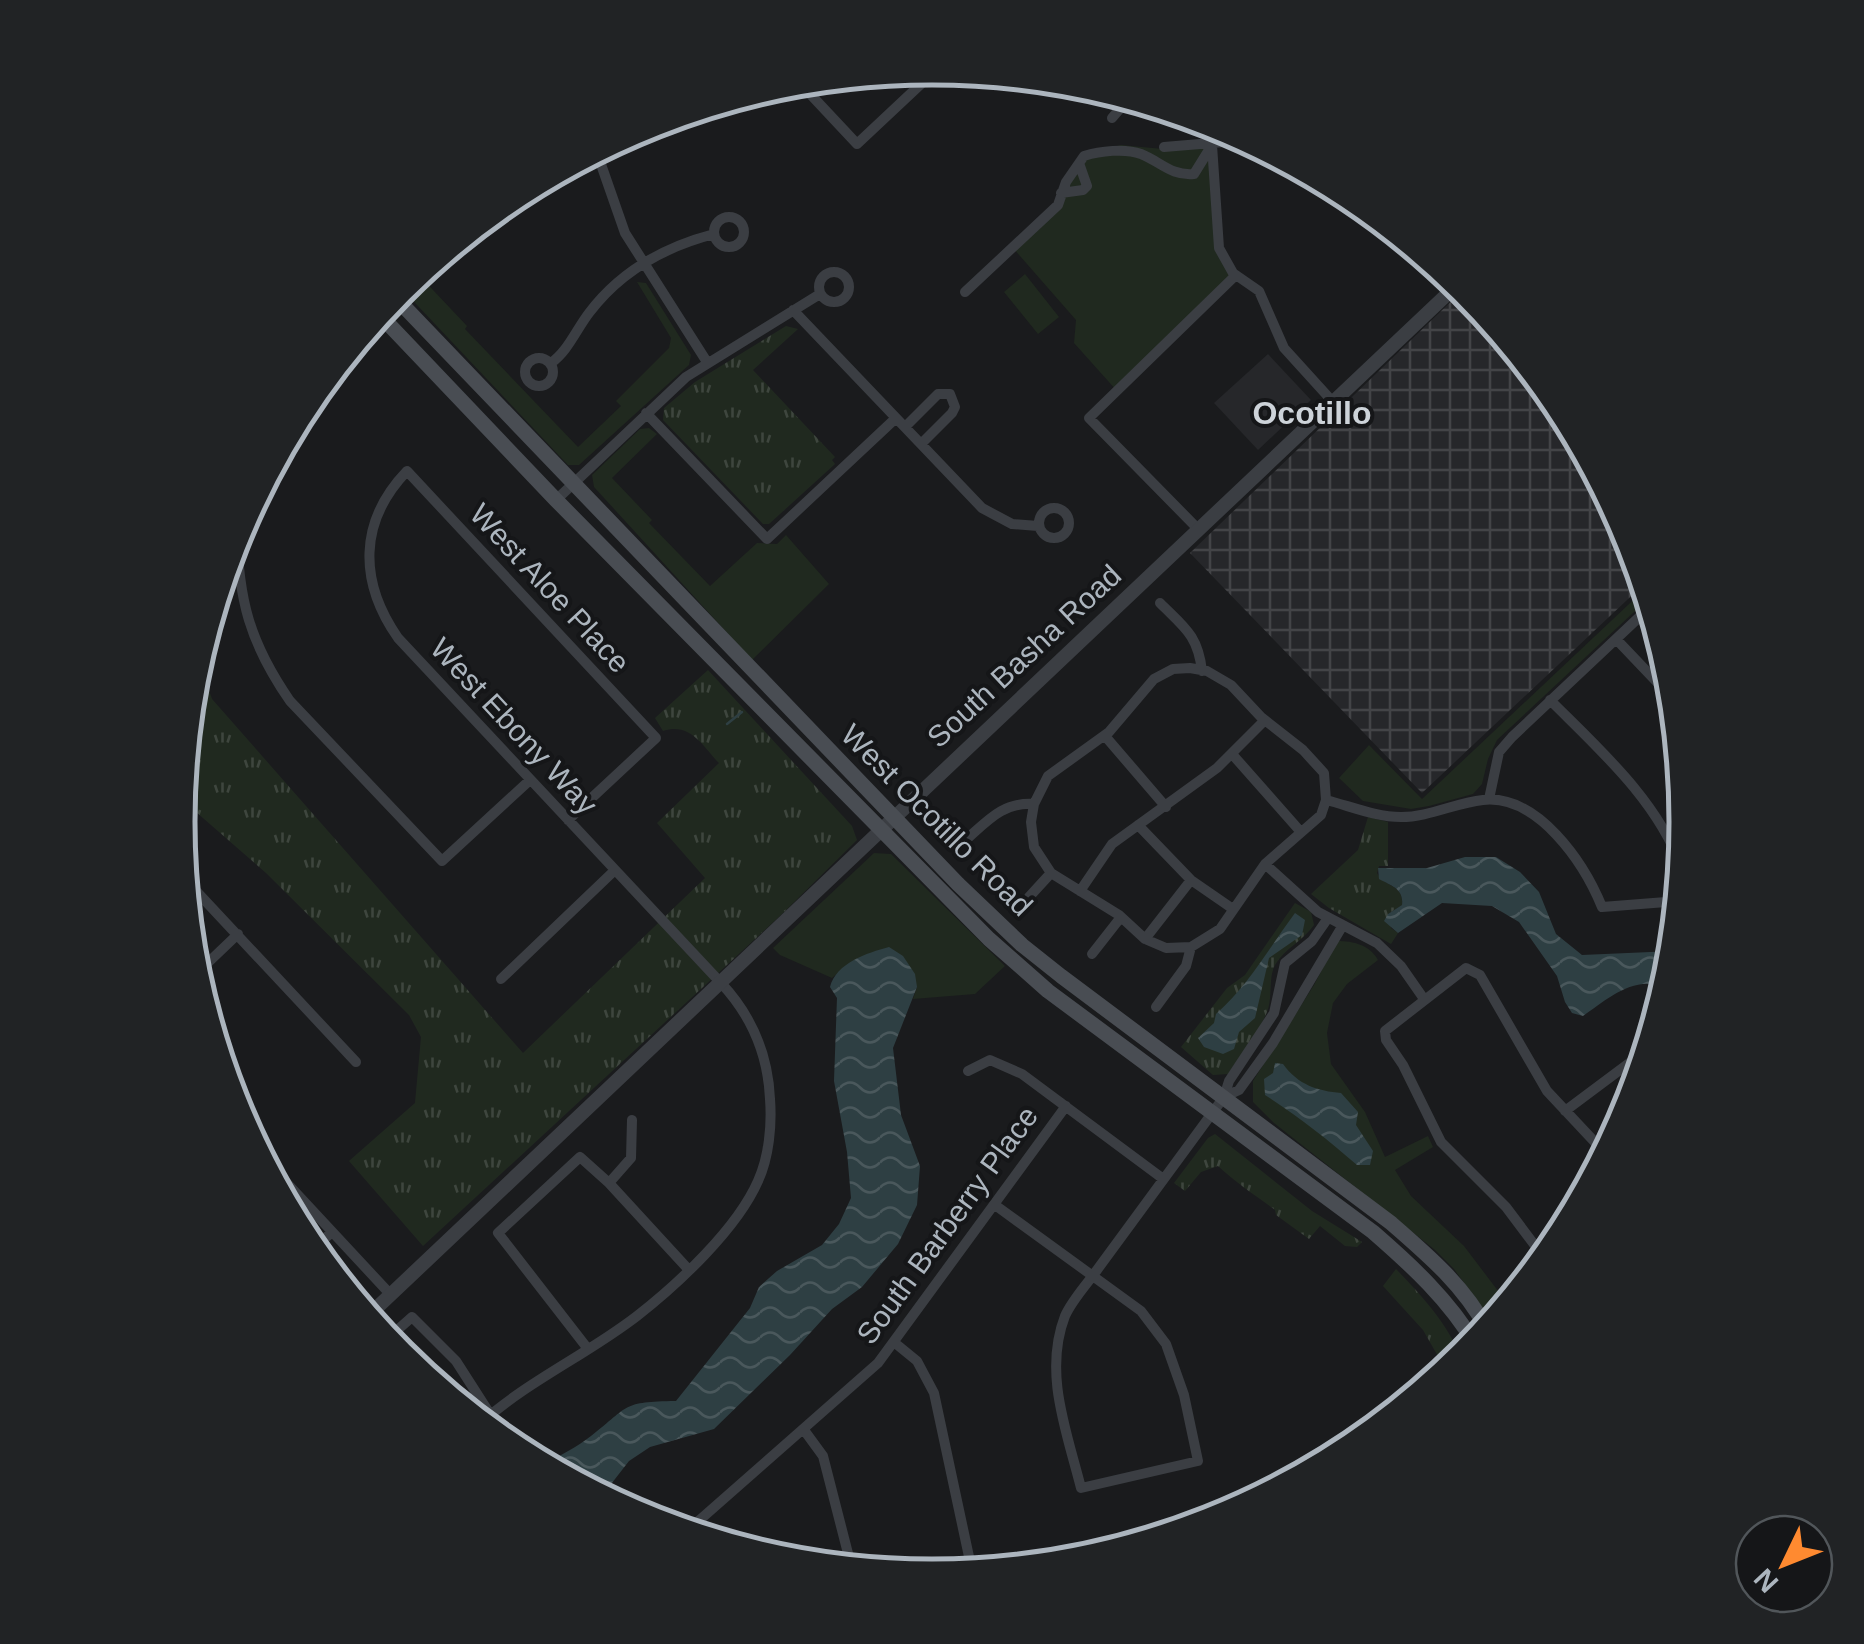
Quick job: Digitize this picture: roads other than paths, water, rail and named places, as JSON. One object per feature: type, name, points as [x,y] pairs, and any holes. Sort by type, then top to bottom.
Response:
[{"type":"main road","name":"West Ocotillo Road","points":[[405,307],[894,819],[1022,945],[1391,1224],[1440,1265],[1478,1316]]},
{"type":"main road","name":"West Ocotillo Road","points":[[389,324],[556,500],[989,938],[1048,991],[1380,1238],[1444,1301],[1465,1330]]},
{"type":"main road","points":[[1380,1238],[1396,1240],[1428,1268],[1454,1282]]},
{"type":"street","points":[[811,95],[857,144],[919,86]]},
{"type":"street","points":[[1112,118],[1120,109]]},
{"type":"street","points":[[1213,141],[1219,248],[1236,275],[1259,291],[1284,348],[1333,402]]},
{"type":"street","points":[[1164,147],[1218,143]]},
{"type":"street","points":[[966,292],[1058,205],[1084,156],[1127,151],[1139,153],[1172,172],[1194,174],[1212,145]]},
{"type":"street","points":[[601,164],[619,221],[707,362]]},
{"type":"street","points":[[1061,193],[1087,186],[1080,166]]},
{"type":"street","points":[[551,364],[601,298],[643,263],[683,243],[714,234]]},
{"type":"street","points":[[1198,529],[1088,418],[1236,275]]},
{"type":"street","points":[[556,500],[646,413],[707,362],[820,294]]},
{"type":"street","name":"South Basha Road","points":[[377,1307],[1446,295]]},
{"type":"street","points":[[793,310],[989,514],[1012,524],[1038,526]]},
{"type":"street","points":[[646,413],[767,539],[900,422],[938,394],[950,394],[955,407],[952,414],[921,444]]},
{"type":"street","name":"West Aloe Place","points":[[407,471],[656,738],[568,820]]},
{"type":"street","name":"West Ebony Way","points":[[407,471],[384,500],[370,541],[370,578],[376,601],[398,638],[721,983],[745,1012],[769,1072],[772,1123],[759,1180],[730,1226],[638,1315],[492,1413]]},
{"type":"street","points":[[239,571],[246,620],[272,675],[290,702],[442,861],[530,780]]},
{"type":"street","points":[[1160,604],[1194,637],[1200,648],[1202,670]]},
{"type":"street","points":[[1489,799],[1499,752],[1640,617]]},
{"type":"street","points":[[1616,639],[1656,681]]},
{"type":"street","points":[[1174,669],[1202,670],[1231,685],[1264,720],[1303,750],[1324,773],[1326,800],[1322,814],[1265,864],[1220,929],[1191,947],[1166,948],[1145,938],[1122,917],[1051,873],[1034,847],[1031,822],[1034,804],[1048,776],[1105,736],[1154,679],[1174,669]]},
{"type":"street","points":[[1550,700],[1648,804],[1668,838]]},
{"type":"street","points":[[1080,891],[1112,844],[1232,754],[1264,720]]},
{"type":"street","points":[[1105,736],[1166,807]]},
{"type":"street","points":[[1232,754],[1300,831]]},
{"type":"street","points":[[1326,800],[1398,817],[1489,799],[1513,805],[1543,822],[1590,879],[1602,906],[1664,903]]},
{"type":"street","points":[[968,838],[1013,803],[1034,804]]},
{"type":"street","points":[[1138,825],[1191,880],[1233,909]]},
{"type":"street","points":[[1265,864],[1328,918],[1377,943],[1401,966],[1424,999]]},
{"type":"street","points":[[502,979],[615,870]]},
{"type":"street","points":[[1029,897],[1051,873]]},
{"type":"street","points":[[1145,938],[1191,880]]},
{"type":"street","points":[[199,894],[356,1062]]},
{"type":"street","points":[[1092,954],[1122,917]]},
{"type":"street","points":[[995,1204],[1092,1276],[1141,1312],[1166,1344],[1184,1395],[1198,1460],[1081,1488],[1056,1383],[1056,1352],[1066,1314],[1092,1276],[1162,1178],[1224,1097],[1229,1082],[1274,1013],[1285,963],[1312,941],[1328,918]]},
{"type":"street","points":[[1224,1097],[1239,1090],[1273,1043],[1343,924]]},
{"type":"street","points":[[208,962],[238,934]]},
{"type":"street","points":[[1156,1007],[1186,966],[1191,947]]},
{"type":"street","points":[[1294,954],[1305,957],[1314,969]]},
{"type":"street","points":[[1535,1245],[1506,1207],[1441,1142],[1386,1040],[1385,1031],[1466,968],[1480,974],[1531,1067],[1595,1143]]},
{"type":"street","points":[[968,1070],[990,1060],[1022,1074],[1162,1178]]},
{"type":"street","points":[[1566,1112],[1628,1064]]},
{"type":"street","name":"South Barberry Place","points":[[703,1523],[878,1363],[1066,1106]]},
{"type":"street","points":[[609,1183],[631,1158],[632,1120]]},
{"type":"street","points":[[588,1349],[498,1234],[580,1157],[688,1269]]},
{"type":"street","points":[[297,1194],[390,1295]]},
{"type":"street","points":[[324,1239],[332,1232]]},
{"type":"street","points":[[398,1329],[412,1316],[456,1362],[487,1410]]},
{"type":"street","points":[[895,1343],[916,1361],[934,1393],[970,1557]]},
{"type":"street","points":[[804,1430],[823,1456],[848,1554]]},
{"type":"water","points":[[1465,857],[1496,857],[1520,872],[1539,892],[1556,934],[1582,955],[1657,952],[1651,985],[1622,990],[1583,1016],[1572,1013],[1557,976],[1519,922],[1492,906],[1442,903],[1398,933],[1384,921],[1402,905],[1401,895],[1379,879],[1378,868],[1427,868]]},
{"type":"water","points":[[1295,913],[1305,920],[1302,935],[1269,958],[1255,1018],[1239,1032],[1234,1049],[1223,1054],[1204,1047],[1198,1038],[1249,979]]},
{"type":"water","points":[[889,947],[903,956],[915,974],[917,987],[893,1048],[901,1115],[920,1166],[917,1205],[898,1244],[862,1287],[832,1309],[714,1429],[650,1447],[629,1461],[610,1485],[563,1460],[558,1457],[628,1407],[676,1401],[750,1308],[759,1287],[777,1271],[822,1245],[839,1224],[851,1198],[834,1081],[837,998],[830,987],[839,971],[862,956]]},
{"type":"water","points":[[1275,1063],[1283,1064],[1309,1086],[1341,1093],[1358,1112],[1356,1125],[1373,1151],[1370,1165],[1357,1165],[1265,1095],[1264,1079],[1273,1073]]},
{"type":"waterway","points":[[727,724],[742,712]]},
{"type":"district","name":"Ocotillo","points":[[1312,413]]}]
